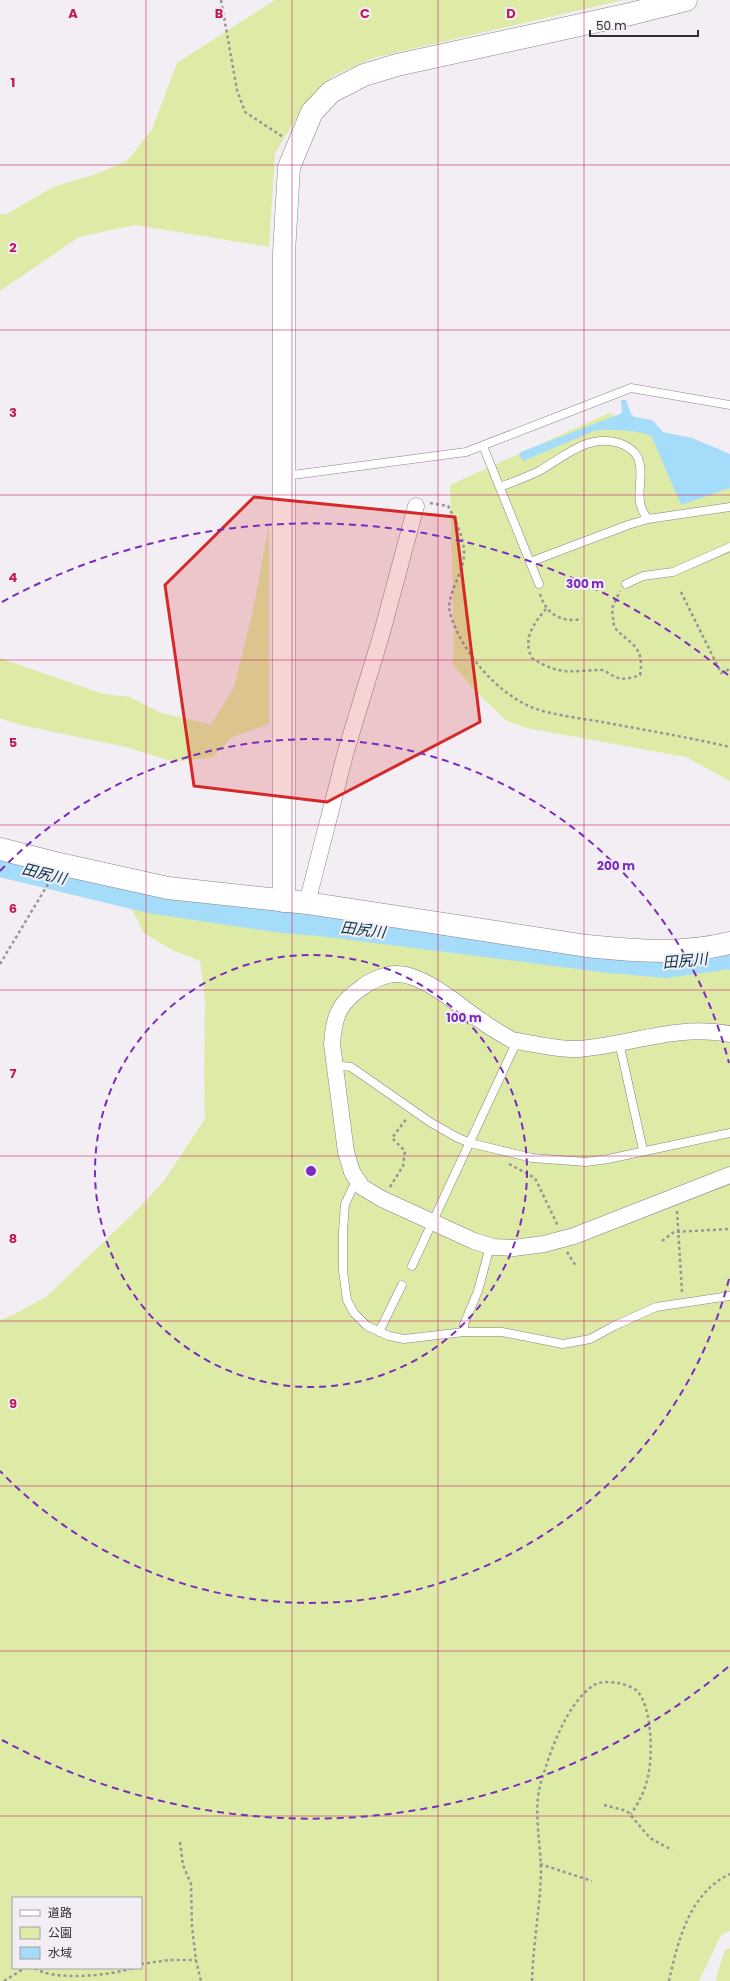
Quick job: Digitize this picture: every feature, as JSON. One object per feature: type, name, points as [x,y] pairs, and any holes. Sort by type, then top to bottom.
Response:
[{"type":"street","points":[[284,900],[284,253],[290,167],[297,146],[312,112],[332,92],[364,75],[397,65],[630,14],[686,0]]},
{"type":"street","points":[[307,903],[346,750],[382,636],[416,506]]},
{"type":"street","points":[[0,849],[55,863],[168,888],[307,903],[519,937],[617,949],[679,952],[708,949],[730,943]]},
{"type":"street","points":[[730,1034],[702,1031],[670,1032],[577,1049],[517,1041],[512,1040],[484,1023],[442,993],[415,977],[398,974],[384,977],[365,985],[348,997],[338,1012],[333,1027],[332,1044],[346,1152],[352,1172],[362,1187],[382,1199],[474,1241],[490,1246],[514,1248],[544,1244],[563,1239],[730,1175]]},
{"type":"lane","points":[[284,476],[466,452],[631,388],[730,405]]},
{"type":"lane","points":[[500,487],[537,472],[583,444],[607,440],[627,446],[636,456],[641,476],[641,509],[648,519]]},
{"type":"lane","points":[[483,446],[539,584]]},
{"type":"lane","points":[[530,562],[614,530],[648,519],[730,507]]},
{"type":"lane","points":[[626,584],[643,576],[673,572],[730,547]]},
{"type":"lane","points":[[412,1266],[517,1041]]},
{"type":"lane","points":[[619,1042],[643,1150]]},
{"type":"lane","points":[[334,1065],[351,1067],[412,1111],[470,1143],[532,1158],[586,1162],[608,1159],[643,1150],[730,1134]]},
{"type":"lane","points":[[357,1179],[346,1204],[343,1271],[347,1300],[354,1313],[367,1326],[379,1332],[404,1339],[464,1332],[502,1332],[550,1343],[576,1343],[590,1339],[614,1326],[656,1307],[730,1296]]},
{"type":"lane","points":[[464,1332],[464,1324],[478,1290],[490,1246]]},
{"type":"lane","points":[[379,1332],[402,1285]]},
{"type":"path","points":[[221,0],[237,90],[244,112],[297,146]]},
{"type":"path","points":[[416,506],[423,503],[448,506],[456,521],[464,552],[462,566],[450,601],[450,612],[460,639],[476,663],[492,681],[531,707],[571,717],[686,736],[730,747]]},
{"type":"path","points":[[539,584],[540,595],[546,609],[554,615],[564,619],[573,621],[582,619]]},
{"type":"path","points":[[546,609],[536,622],[529,636],[527,644],[532,658],[556,670],[576,672],[604,670],[614,678],[626,680],[640,675],[642,663],[636,647],[614,627],[611,616],[616,598],[626,584]]},
{"type":"path","points":[[681,592],[721,673],[730,669]]},
{"type":"path","points":[[0,964],[44,893],[54,874],[55,863]]},
{"type":"path","points":[[382,1199],[395,1181],[404,1159],[405,1151],[392,1138],[412,1111]]},
{"type":"path","points":[[505,1152],[504,1161],[535,1178],[563,1239]]},
{"type":"path","points":[[675,1197],[679,1232],[683,1302]]},
{"type":"path","points":[[662,1241],[674,1232],[730,1229]]},
{"type":"path","points":[[532,1981],[540,1864],[538,1796],[541,1780],[564,1720],[572,1708],[595,1685],[607,1681],[622,1684],[636,1690],[644,1702],[648,1723],[651,1746],[648,1775],[640,1800],[631,1814]]},
{"type":"path","points":[[604,1805],[627,1811],[631,1814],[643,1832],[650,1838],[672,1850]]},
{"type":"path","points":[[180,1842],[183,1865],[191,1884],[192,1927],[196,1960],[202,1981]]},
{"type":"path","points":[[540,1864],[592,1881]]},
{"type":"path","points":[[669,1981],[679,1938],[694,1908],[713,1884],[730,1874]]},
{"type":"path","points":[[142,1964],[169,1960],[196,1960]]},
{"type":"path","points":[[4,1981],[23,1969]]},
{"type":"path","points":[[36,1969],[56,1980]]},
{"type":"path","points":[[62,1980],[100,1977],[128,1969]]},
{"type":"highlighted area","points":[[254,497],[455,517],[480,722],[327,802],[194,786],[165,585]]},
{"type":"green space","points":[[275,0],[623,0],[373,58],[333,76],[304,106],[275,153],[269,247],[135,225],[79,237],[0,291],[0,214],[7,214],[53,187],[99,173],[128,160],[152,129],[177,63]]},
{"type":"green space","points":[[609,413],[730,473],[730,781],[686,757],[526,728],[507,721],[475,691],[452,663],[454,650],[450,485]]},
{"type":"green space","points":[[269,524],[269,724],[232,737],[213,757],[174,762],[126,747],[20,725],[0,718],[0,658],[103,694],[130,697],[159,712],[211,725],[234,687],[253,610]]},
{"type":"green space","points":[[121,889],[244,910],[463,938],[730,953],[730,1931],[721,1935],[699,1981],[0,1981],[0,1320],[13,1315],[46,1297],[140,1207],[163,1182],[205,1119],[205,1000],[200,961],[172,950],[144,933]]},
{"type":"green space","points":[[730,1948],[730,1981],[716,1981],[725,1950]]},
{"type":"water","points":[[621,400],[626,400],[631,414],[635,417],[652,420],[663,432],[692,438],[730,454],[730,488],[681,505],[652,437],[632,431],[594,431],[523,461],[519,454],[521,452],[620,414],[622,412]]},
{"type":"waterway","name":"田尻川","points":[[0,864],[154,901],[275,919],[329,924],[610,960],[667,965],[730,956]]}]
